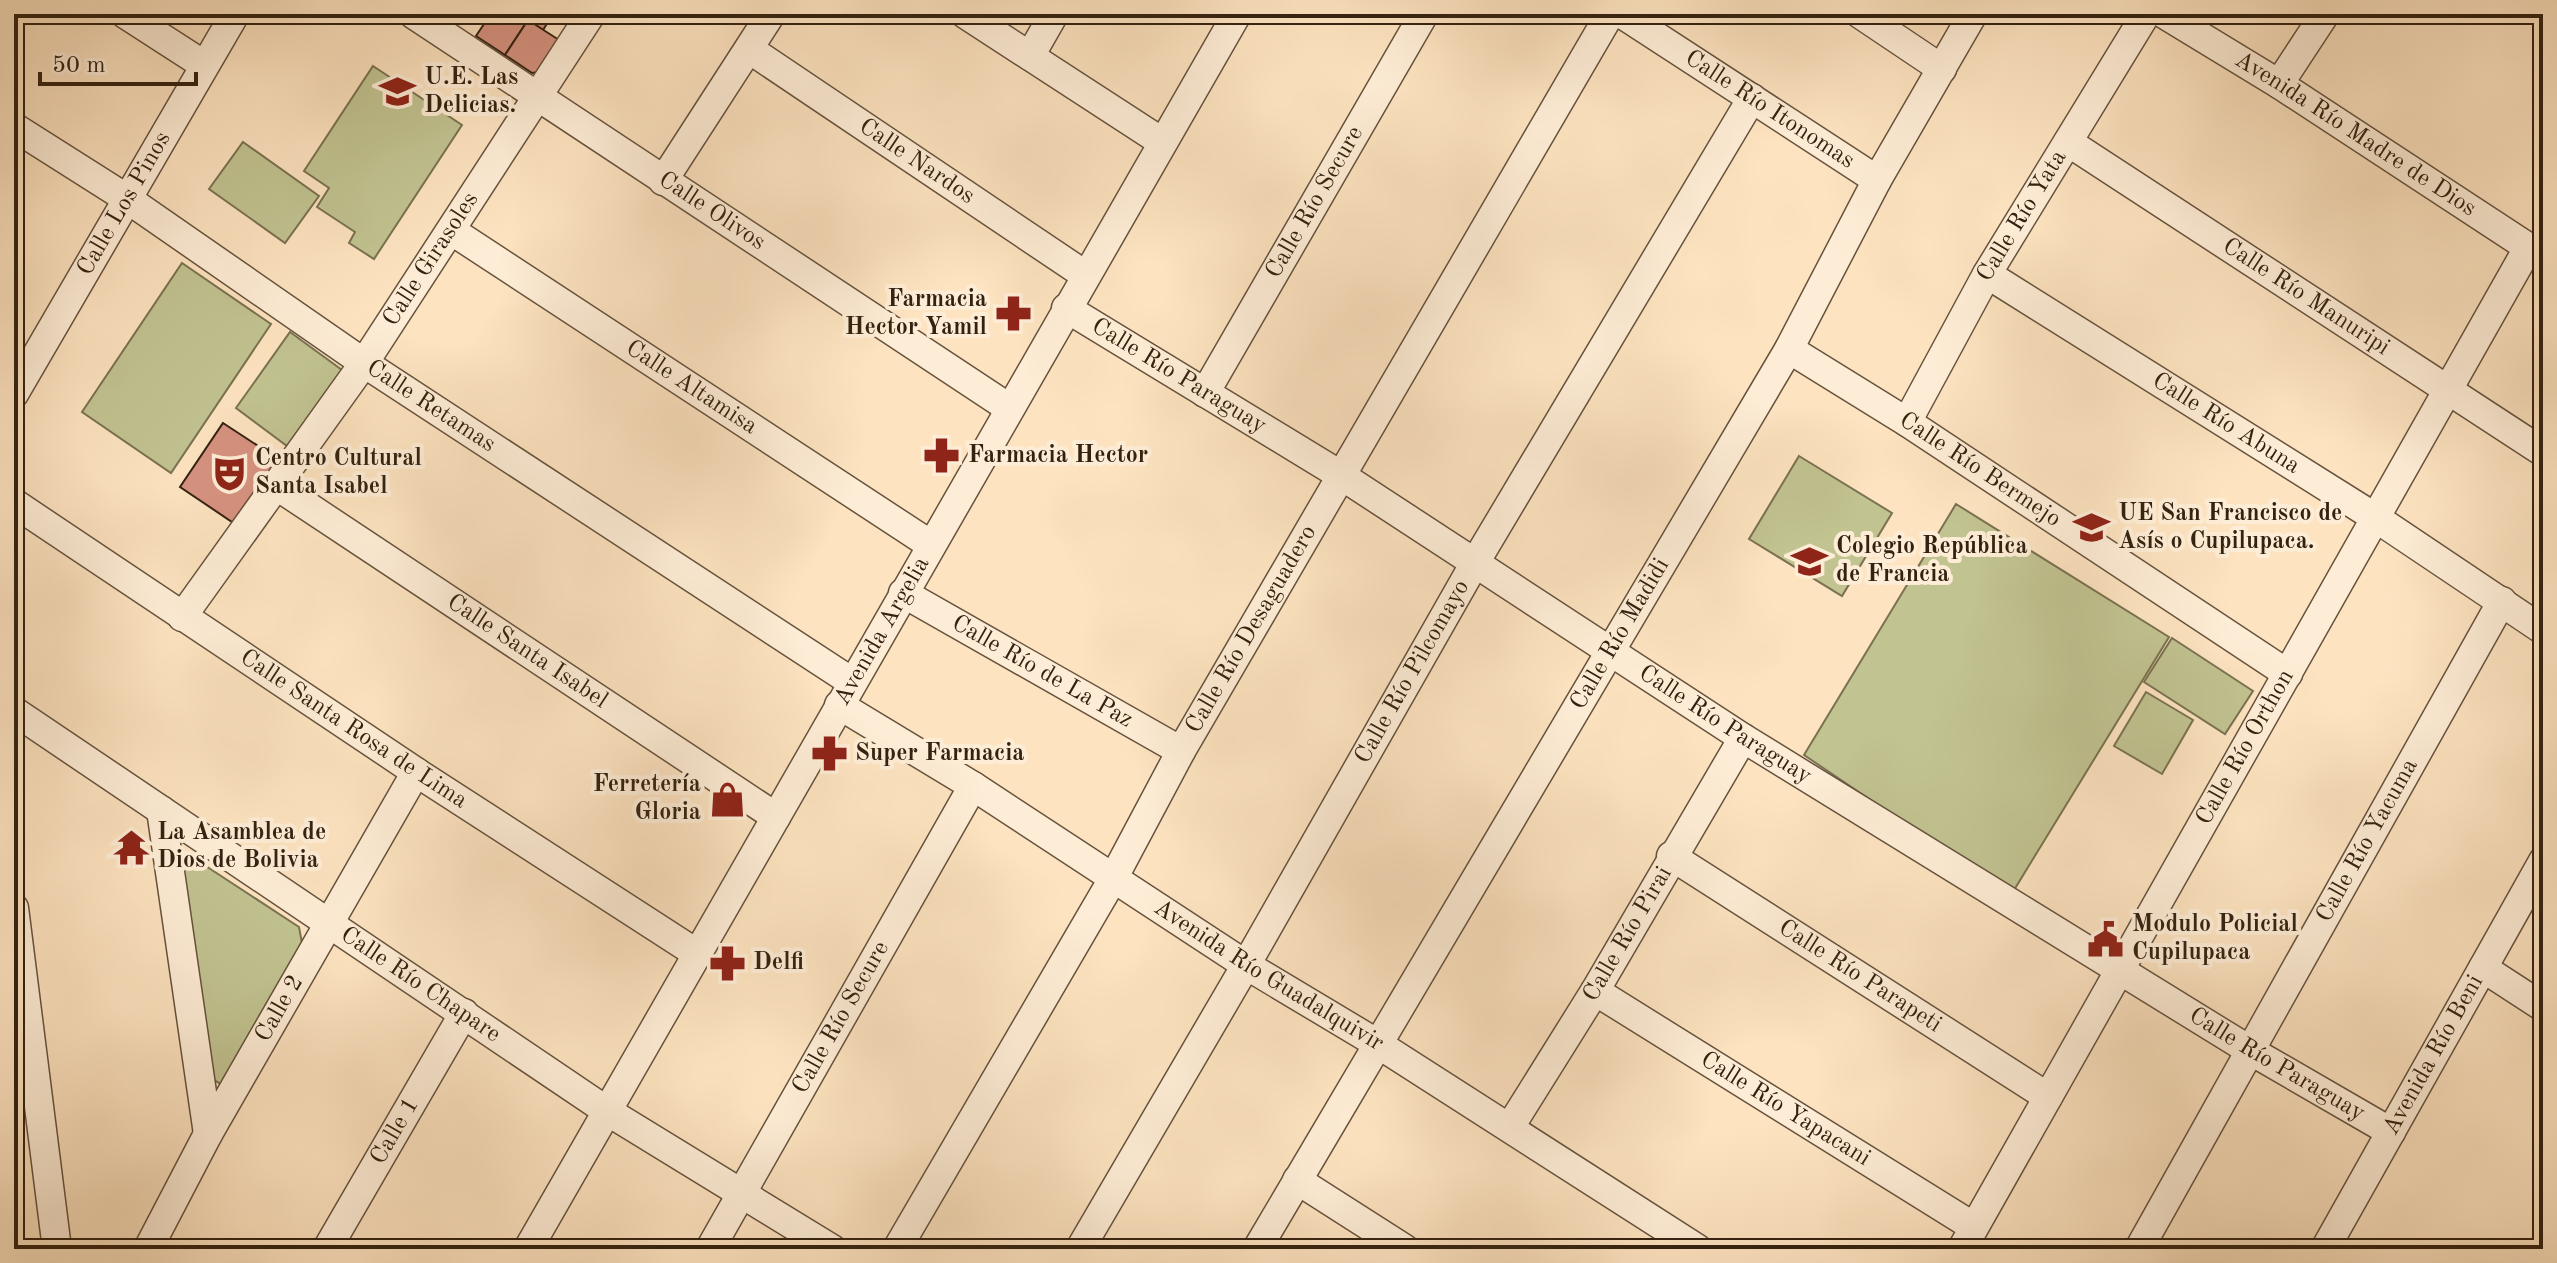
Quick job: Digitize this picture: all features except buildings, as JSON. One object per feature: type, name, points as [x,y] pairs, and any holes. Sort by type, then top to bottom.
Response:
[{"type":"street","points":[[125,14],[204,65]]},
{"type":"street","name":"Calle Los Pinos","points":[[14,394],[235,14]]},
{"type":"street","name":"Calle Olivos","points":[[413,14],[537,99],[1009,408]]},
{"type":"street","name":"Calle Girasoles","points":[[182,617],[364,363],[591,14]]},
{"type":"street","points":[[663,181],[771,14]]},
{"type":"street","points":[[965,14],[1162,142]]},
{"type":"street","points":[[1030,56],[1054,14]]},
{"type":"street","name":"Avenida Argelia","points":[[528,1249],[1237,14]]},
{"type":"street","name":"Calle Río Secure","points":[[1205,393],[1424,14]]},
{"type":"street","name":"Calle Río Desaguadero","points":[[897,1249],[1114,877],[1181,751],[1610,14]]},
{"type":"street","name":"Calle Río Itonomas","points":[[1622,14],[1877,180]]},
{"type":"street","points":[[1860,14],[1942,69]]},
{"type":"street","name":"Calle Río Madidi","points":[[1257,1249],[1789,349],[1877,180],[1973,14]]},
{"type":"street","name":"Calle Río Yata","points":[[1907,422],[1987,274],[2146,14]]},
{"type":"street","name":"Avenida Río Madre de Dios","points":[[2164,14],[2279,84],[2536,253]]},
{"type":"street","points":[[2279,84],[2325,14]]},
{"type":"street","name":"Calle Nardos","points":[[749,49],[1085,275]]},
{"type":"street","name":"Calle Río Pilcomayo","points":[[1080,1249],[1476,561],[1752,98]]},
{"type":"street","name":"Calle Retamas","points":[[14,127],[126,198],[845,694]]},
{"type":"street","name":"Calle Río Manuripi","points":[[2068,142],[2543,452]]},
{"type":"street","name":"Calle Altamisa","points":[[452,231],[931,545]]},
{"type":"street","name":"Calle Río Orthon","points":[[1968,1238],[2448,391],[2536,253]]},
{"type":"street","name":"Calle Río Abuna","points":[[1987,274],[2376,518],[2543,630]]},
{"type":"street","name":"Calle Río Paraguay","points":[[1066,308],[1476,561],[1743,738],[2251,1051],[2391,1132]]},
{"type":"street","name":"Calle Río Bermejo","points":[[1789,349],[1907,422],[2288,674]]},
{"type":"street","name":"Calle Santa Isabel","points":[[277,486],[776,817]]},
{"type":"street","name":"Calle Santa Rosa de Lima","points":[[14,503],[416,772],[696,953]]},
{"type":"street","name":"Calle Río de La Paz","points":[[903,593],[1181,751]]},
{"type":"street","name":"Calle Río Yacuma","points":[[2139,1249],[2502,601]]},
{"type":"street","name":"Avenida Río Guadalquivir","points":[[845,694],[973,786],[1246,965],[1378,1044],[1698,1249]]},
{"type":"street","name":"Calle Río Chapare","points":[[14,711],[607,1111],[832,1249]]},
{"type":"street","name":"Calle Río Pirai","points":[[1510,1127],[1595,991],[1671,856],[1743,738]]},
{"type":"street","name":"Calle 2","points":[[148,1249],[208,1134],[416,772]]},
{"type":"street","name":"Calle Río Secure","points":[[710,1249],[973,786]]},
{"type":"street","points":[[161,810],[208,1134]]},
{"type":"street","name":"Calle Río Parapeti","points":[[1671,856],[2048,1097]]},
{"type":"street","name":"Avenida Río Beni","points":[[2333,1246],[2391,1132],[2543,861]]},
{"type":"street","points":[[14,908],[57,1249]]},
{"type":"street","points":[[2483,968],[2543,1007]]},
{"type":"street","name":"Calle Río Yapacani","points":[[1595,991],[1968,1238]]},
{"type":"street","name":"Calle 1","points":[[327,1249],[464,1013]]},
{"type":"street","points":[[1297,1180],[1405,1249]]},
{"type":"green space","points":[[373,66],[462,125],[374,259],[349,243],[355,232],[317,207],[329,188],[304,171]]},
{"type":"green space","points":[[243,142],[319,196],[285,243],[209,189]]},
{"type":"green space","points":[[182,263],[271,324],[171,473],[82,412]]},
{"type":"green space","points":[[290,332],[342,370],[287,446],[236,408]]},
{"type":"green space","points":[[1799,456],[1892,513],[1842,596],[1749,539]]},
{"type":"green space","points":[[1956,504],[2169,637],[2011,895],[1804,755]]},
{"type":"green space","points":[[2172,638],[2253,691],[2225,734],[2144,682]]},
{"type":"green space","points":[[2146,692],[2193,720],[2162,774],[2114,746]]},
{"type":"green space","points":[[189,855],[299,927],[302,943],[221,1084],[206,1076],[181,857]]},
{"type":"place","name":"U.E. Las Delicias.","points":[[398,92]]},
{"type":"place","name":"Farmacia Hector Yamil","points":[[1013,314]]},
{"type":"place","name":"Farmacia Hector","points":[[942,456]]},
{"type":"place","name":"Centro Cultural Santa Isabel","points":[[229,473]]},
{"type":"place","name":"UE San Francisco de Asís o Cupilupaca.","points":[[2092,528]]},
{"type":"place","name":"Colegio República de Francia","points":[[1810,561]]},
{"type":"place","name":"Super Farmacia","points":[[829,754]]},
{"type":"place","name":"Ferretería Gloria","points":[[727,799]]},
{"type":"place","name":"La Asamblea de Dios de Bolivia","points":[[131,847]]},
{"type":"place","name":"Modulo Policial Cupilupaca","points":[[2106,939]]},
{"type":"place","name":"Delfi","points":[[727,963]]}]
